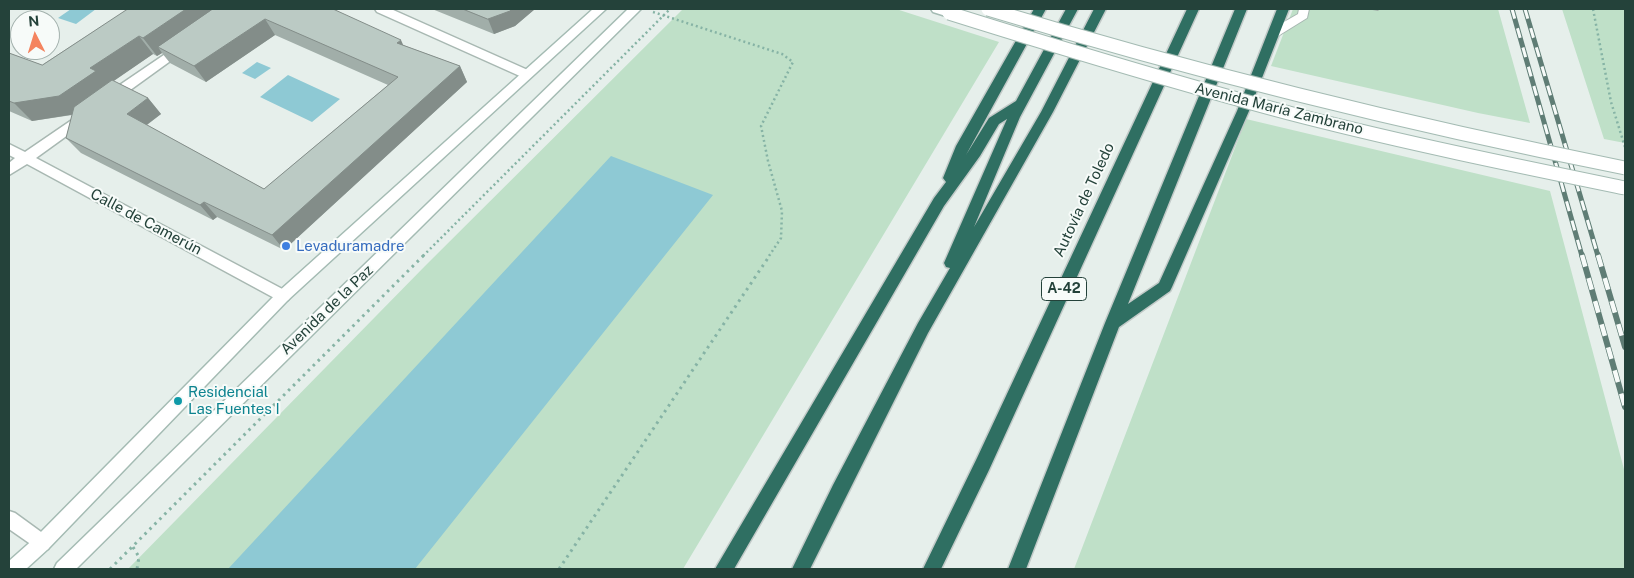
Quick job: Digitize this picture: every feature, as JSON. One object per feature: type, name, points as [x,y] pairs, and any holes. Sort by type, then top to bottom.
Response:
[{"type":"highway","points":[[939,202],[963,146],[1040,9]]},
{"type":"highway","points":[[923,328],[1021,104],[1072,9]]},
{"type":"highway","points":[[801,569],[838,491],[923,328],[1047,112],[1100,9]]},
{"type":"highway","name":"Autovía de Toledo","points":[[932,569],[983,464],[1193,9]]},
{"type":"highway","points":[[1017,569],[1113,323],[1241,9]]},
{"type":"highway","points":[[1113,323],[1165,287],[1243,111],[1283,9]]},
{"type":"highway","points":[[724,569],[939,202],[975,153],[994,121],[1021,104]]},
{"type":"street","points":[[380,9],[526,74]]},
{"type":"street","points":[[13,569],[42,543],[284,296],[526,74],[600,9]]},
{"type":"street","name":"Avenida de la Paz","points":[[63,569],[635,9]]},
{"type":"street","name":"Avenida María Zambrano","points":[[988,9],[1082,39],[1306,99],[1521,148],[1625,168]]},
{"type":"street","name":"Avenida María Zambrano","points":[[943,11],[1079,54],[1258,105],[1512,165],[1625,188]]},
{"type":"street","points":[[9,170],[196,37]]},
{"type":"street","name":"Calle de Camerún","points":[[9,149],[284,296]]},
{"type":"street","points":[[9,519],[42,543]]},
{"type":"lane","points":[[1274,33],[1303,16],[1304,9]]},
{"type":"path","points":[[559,569],[781,238],[782,211],[768,161],[761,126],[793,62],[782,54],[646,9]]},
{"type":"path","points":[[110,569],[670,9]]},
{"type":"path","points":[[1593,9],[1611,102],[1625,147]]},
{"type":"path","points":[[133,547],[139,558],[137,569]]},
{"type":"green space","points":[[683,9],[896,9],[999,42],[683,569],[128,569],[425,266]]},
{"type":"green space","points":[[1293,9],[1498,9],[1530,123],[1271,66]]},
{"type":"green space","points":[[1562,9],[1625,9],[1625,143],[1604,139]]},
{"type":"green space","points":[[1246,119],[1550,191],[1625,473],[1625,569],[1074,569]]},
{"type":"water","points":[[71,9],[96,9],[76,24],[60,19],[60,17]]},
{"type":"water","points":[[257,62],[271,68],[255,79],[242,73]]},
{"type":"water","points":[[288,75],[340,99],[312,122],[260,97]]},
{"type":"water","points":[[611,156],[713,195],[415,569],[228,569]]},
{"type":"building","points":[[128,9],[186,9],[143,38],[139,36],[90,68],[96,71],[59,96],[14,103],[9,101],[9,53],[10,60],[28,60],[42,65],[50,60],[60,60],[60,53]]},
{"type":"building","points":[[213,9],[333,9],[401,40],[397,43],[460,66],[272,235],[204,202],[200,205],[66,138],[74,107],[112,80],[148,98],[127,114],[264,189],[398,77],[265,19],[194,66],[158,47]]},
{"type":"building","points":[[463,9],[512,9],[488,19]]},
{"type":"railway","points":[[1512,9],[1582,256]]},
{"type":"railway","points":[[1525,9],[1598,256]]},
{"type":"railway","points":[[1582,255],[1625,407]]},
{"type":"railway","points":[[1598,255],[1625,347]]},
{"type":"place","name":"Levaduramadre","points":[[286,246]]},
{"type":"place","name":"Residencial Las Fuentes I","points":[[178,401]]}]
